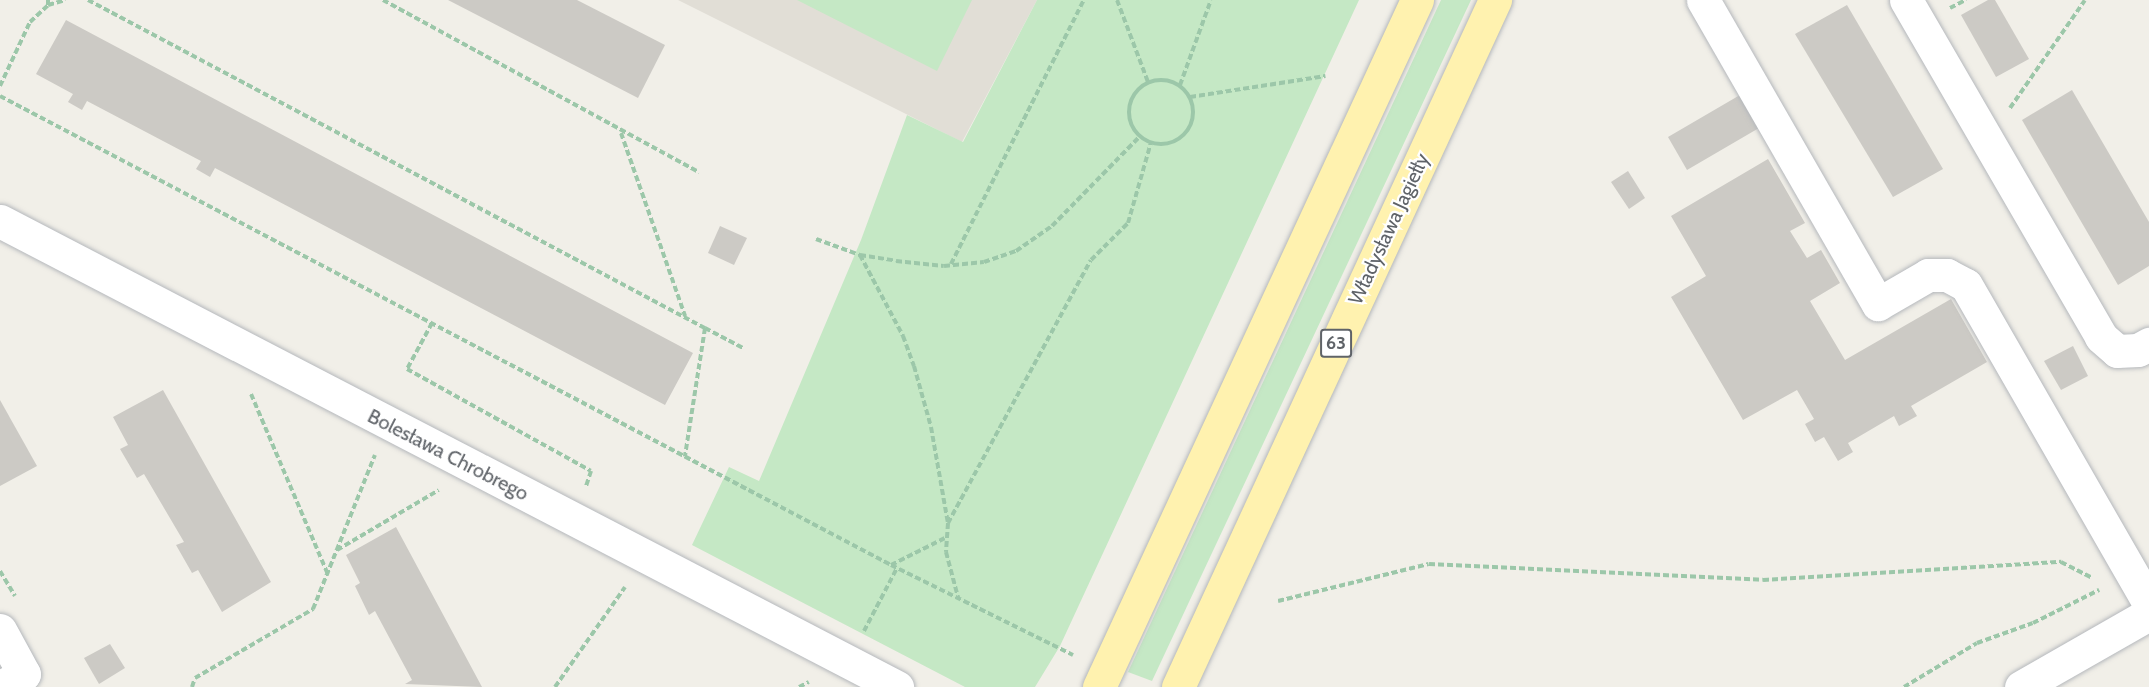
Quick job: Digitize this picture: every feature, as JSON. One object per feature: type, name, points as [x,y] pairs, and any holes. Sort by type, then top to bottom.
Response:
[{"type":"main road","points":[[1099,687],[1417,0]]},
{"type":"main road","name":"Władysława Jagiełły","points":[[1178,687],[1495,0]]},
{"type":"street","points":[[1703,0],[1725,43],[1878,304],[1928,275],[1947,274],[1966,285],[2149,603]]},
{"type":"street","points":[[1906,0],[2102,337],[2118,351],[2138,351],[2149,344]]},
{"type":"street","name":"Bolesława Chrobrego","points":[[0,221],[897,687]]},
{"type":"street","points":[[2021,687],[2149,614]]},
{"type":"street","points":[[0,630],[24,674],[2,687]]},
{"type":"path","points":[[0,86],[30,21],[48,3],[65,0]]},
{"type":"path","points":[[87,0],[685,315],[743,348]]},
{"type":"path","points":[[383,0],[621,133],[699,172]]},
{"type":"path","points":[[951,265],[1084,0]]},
{"type":"path","points":[[1117,0],[1148,82]]},
{"type":"path","points":[[1180,85],[1211,0]]},
{"type":"path","points":[[1987,141],[2085,0]]},
{"type":"path","points":[[1190,97],[1325,76]]},
{"type":"path","points":[[1158,79],[1180,85],[1190,97],[1193,116],[1185,134],[1167,144],[1151,142],[1140,136],[1133,128],[1129,107],[1132,97],[1148,82],[1158,79]]},
{"type":"path","points":[[0,96],[891,565],[1076,656]]},
{"type":"path","points":[[621,133],[685,315]]},
{"type":"path","points":[[816,239],[860,255],[951,265],[984,262],[1016,251],[1052,226],[1140,136]]},
{"type":"path","points":[[958,598],[945,538],[948,523],[1091,260],[1128,223],[1151,142]]},
{"type":"path","points":[[860,255],[903,336],[914,366],[931,427],[948,523]]},
{"type":"path","points":[[432,323],[407,369],[591,471],[585,490],[595,495]]},
{"type":"path","points":[[685,456],[705,328]]},
{"type":"path","points":[[249,390],[327,573]]},
{"type":"path","points":[[192,687],[195,678],[313,609],[376,452]]},
{"type":"path","points":[[336,550],[446,485]]},
{"type":"path","points":[[891,565],[945,538]]},
{"type":"path","points":[[1278,601],[1429,564],[1763,580],[2061,562],[2099,581]]},
{"type":"path","points":[[861,636],[897,568]]},
{"type":"path","points":[[555,687],[629,581]]},
{"type":"path","points":[[1904,687],[1977,642],[2033,623],[2109,585]]},
{"type":"shaded area","points":[[678,0],[1037,0],[962,142]]},
{"type":"green space","points":[[797,0],[972,0],[937,71]]},
{"type":"green space","points":[[1037,0],[1359,0],[1060,646],[1035,687],[965,687],[692,545],[729,467],[759,481],[861,240],[907,115],[963,142]]},
{"type":"green space","points":[[1441,0],[1471,0],[1152,681],[1128,672]]},
{"type":"building","points":[[448,0],[577,0],[665,45],[638,98]]},
{"type":"building","points":[[1988,0],[1995,0],[2029,59],[1996,77],[1961,15]]},
{"type":"building","points":[[1847,5],[1943,169],[1893,197],[1795,34]]},
{"type":"building","points":[[66,20],[693,353],[665,405],[215,168],[210,177],[196,169],[201,161],[87,101],[82,110],[68,102],[73,94],[36,74]]},
{"type":"building","points":[[2072,90],[2149,222],[2149,266],[2118,285],[2022,120]]},
{"type":"building","points":[[1740,95],[1759,128],[1687,170],[1668,137]]},
{"type":"building","points":[[1768,159],[1805,223],[1790,231],[1807,258],[1821,250],[1840,283],[1810,301],[1845,360],[1951,299],[1987,362],[1911,406],[1917,416],[1899,426],[1894,416],[1848,443],[1853,452],[1838,461],[1824,437],[1815,442],[1805,424],[1814,419],[1797,390],[1743,420],[1671,297],[1706,276],[1671,216]]},
{"type":"building","points":[[1628,171],[1645,198],[1629,209],[1611,182]]},
{"type":"building","points":[[720,226],[747,238],[734,265],[708,253]]},
{"type":"building","points":[[2073,346],[2088,376],[2061,390],[2044,361]]},
{"type":"building","points":[[163,390],[271,582],[222,612],[198,570],[192,573],[176,545],[184,542],[144,474],[137,478],[120,449],[128,445],[113,417]]},
{"type":"building","points":[[0,400],[37,466],[0,486]]},
{"type":"building","points":[[396,527],[482,687],[405,684],[412,680],[375,611],[369,615],[355,586],[360,583],[346,555]]},
{"type":"building","points":[[110,644],[125,668],[99,684],[84,658]]}]
